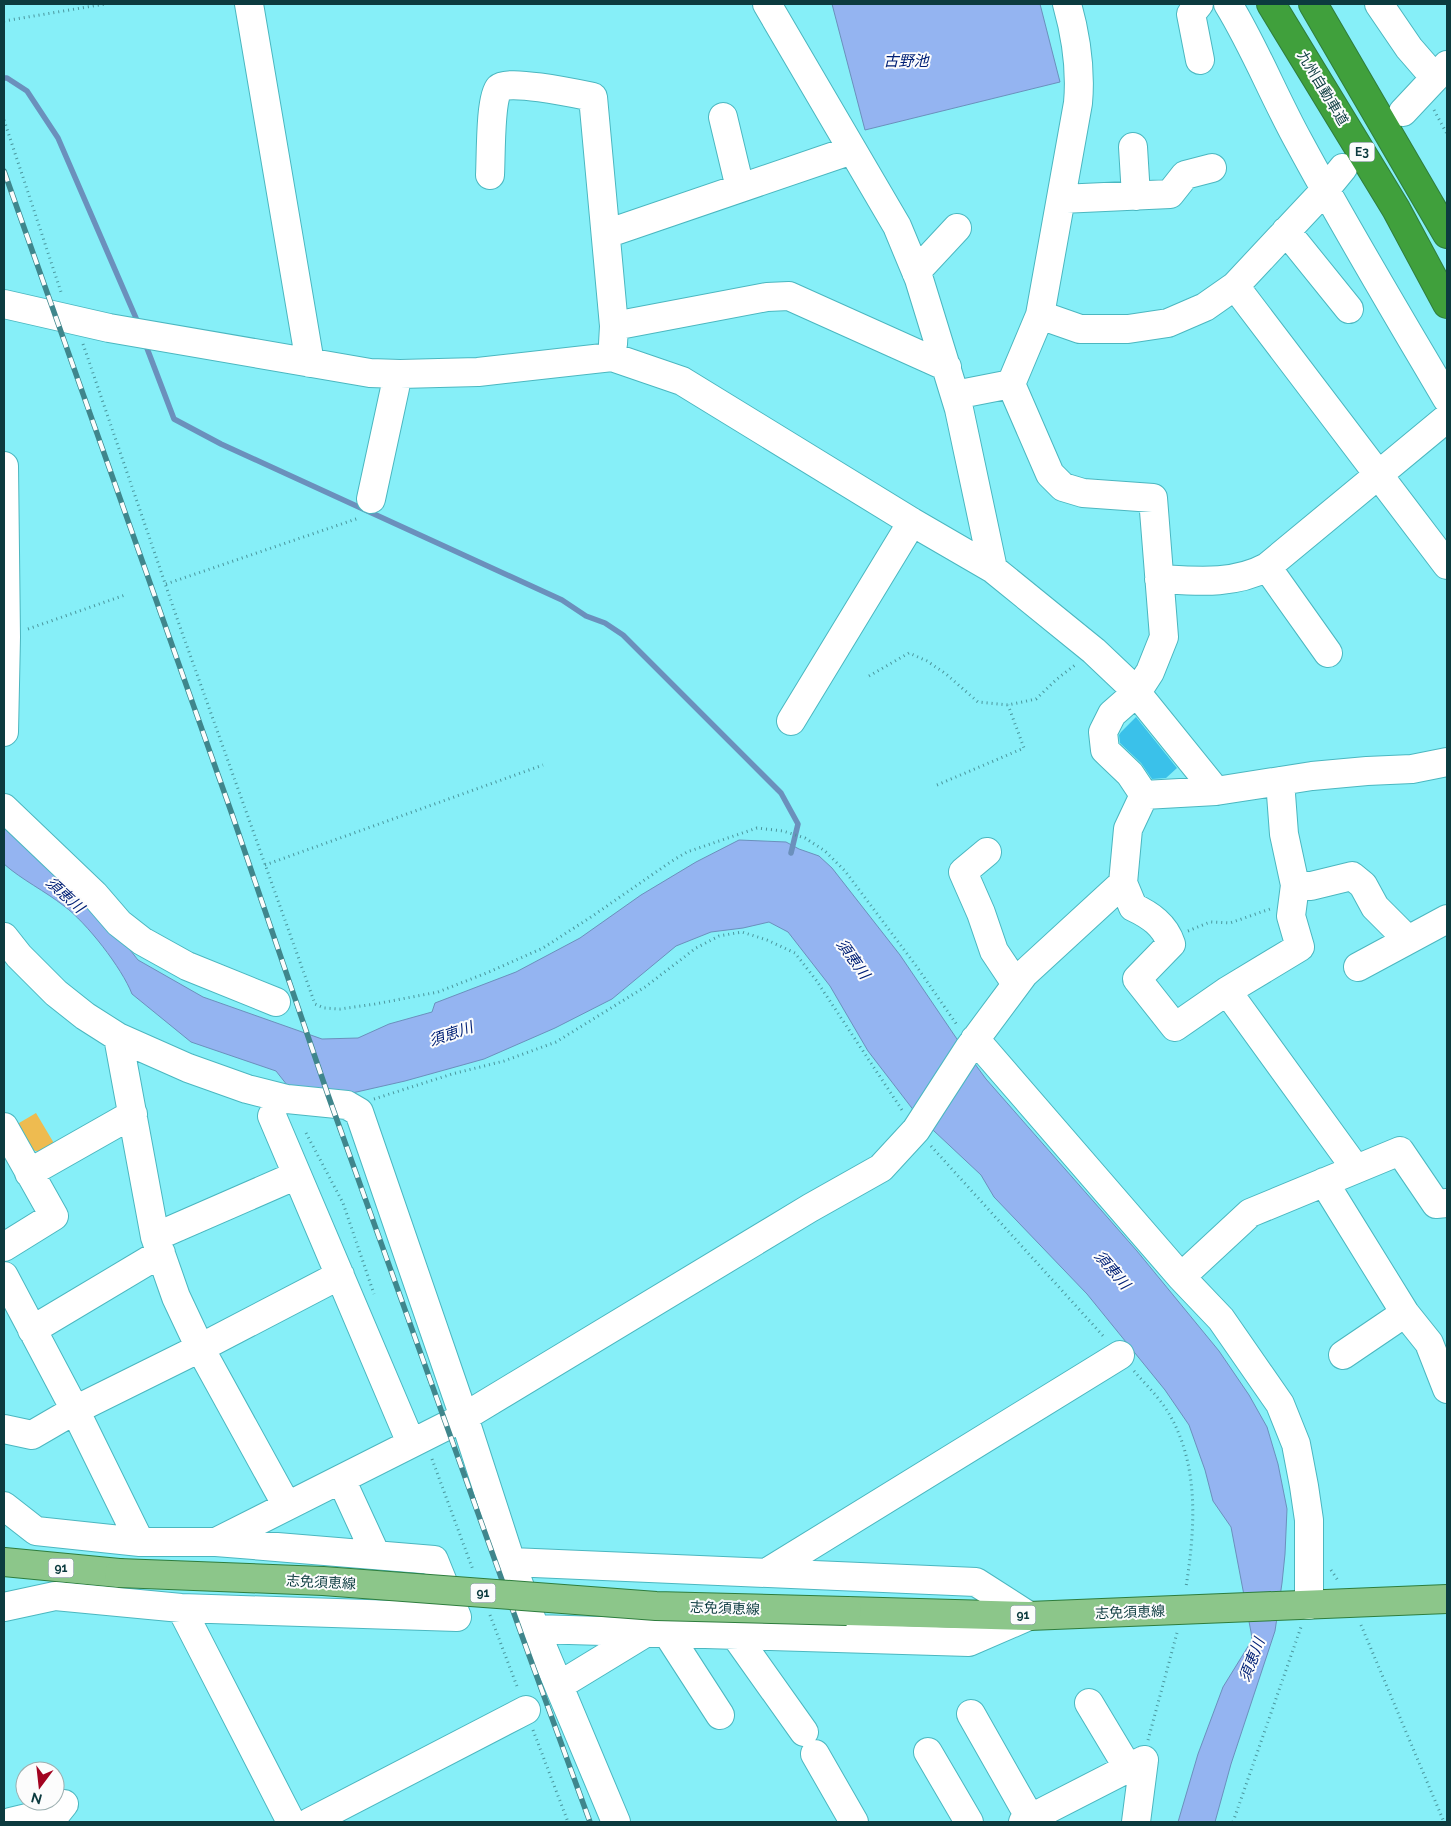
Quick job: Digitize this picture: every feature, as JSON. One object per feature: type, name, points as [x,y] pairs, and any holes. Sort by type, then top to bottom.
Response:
[{"type":"highway","name":"九州自動車道","points":[[1271,4],[1396,209],[1447,304]]},
{"type":"highway","name":"E3","points":[[1317,9],[1447,234]]},
{"type":"main road","name":"志免須恵線","points":[[4,1562],[119,1573],[323,1581],[656,1606],[1029,1616],[1447,1600]]},
{"type":"street","points":[[249,4],[310,363]]},
{"type":"street","points":[[768,4],[897,226],[916,272],[947,367],[993,569]]},
{"type":"street","points":[[1067,4],[1072,22],[1080,81],[1078,103],[1040,315],[1011,384],[1050,474],[1063,487],[1083,492],[1153,498],[1164,637],[1150,672],[1137,692],[1112,714],[1103,732],[1105,750],[1130,774],[1144,795]]},
{"type":"street","points":[[1198,4],[1191,14],[1200,60]]},
{"type":"street","points":[[1228,4],[1246,32],[1288,123],[1325,190],[1447,399]]},
{"type":"street","points":[[1379,4],[1409,48],[1441,71],[1403,112]]},
{"type":"street","points":[[490,175],[494,103],[498,89],[504,84],[520,84],[593,97],[614,326],[612,357]]},
{"type":"street","points":[[723,117],[740,188]]},
{"type":"street","points":[[1133,148],[1136,196]]},
{"type":"street","points":[[606,234],[852,150]]},
{"type":"street","points":[[1061,199],[1170,194],[1185,174],[1212,168]]},
{"type":"street","points":[[1040,315],[1080,329],[1128,329],[1168,323],[1205,307],[1235,286],[1325,190],[1343,168]]},
{"type":"street","points":[[916,272],[957,228]]},
{"type":"street","points":[[1286,231],[1349,309]]},
{"type":"street","points":[[1235,286],[1447,565]]},
{"type":"street","points":[[614,326],[767,297],[789,296],[947,367]]},
{"type":"street","points":[[4,304],[109,328],[370,373],[478,372],[612,357],[682,382],[993,569],[1094,651],[1137,692],[1216,791]]},
{"type":"street","points":[[371,499],[396,388],[397,374]]},
{"type":"street","points":[[954,395],[1011,384]]},
{"type":"street","points":[[1159,579],[1226,580],[1254,574],[1267,567],[1447,418]]},
{"type":"street","points":[[4,466],[4,732]]},
{"type":"street","points":[[791,721],[912,522]]},
{"type":"street","points":[[1267,567],[1328,653]]},
{"type":"street","points":[[1144,795],[1216,791],[1280,781],[1368,771],[1412,769],[1447,762]]},
{"type":"street","points":[[1144,795],[1128,830],[1123,883],[1133,907],[1149,915],[1162,928],[1171,944],[1138,979],[1175,1027],[1228,991],[1300,947],[1291,916],[1294,894],[1284,834],[1280,781]]},
{"type":"street","points":[[4,808],[94,894],[118,923],[142,941],[187,966],[276,1002]]},
{"type":"street","points":[[986,852],[963,872],[994,951],[1016,984]]},
{"type":"street","points":[[1294,894],[1311,886],[1352,876],[1363,885],[1375,907],[1408,940]]},
{"type":"street","points":[[216,1542],[464,1417],[801,1214],[881,1168],[916,1130],[972,1044],[1024,974],[1123,883]]},
{"type":"street","points":[[1358,967],[1447,919]]},
{"type":"street","points":[[4,937],[19,956],[56,993],[85,1016],[118,1037],[188,1068],[246,1089],[280,1108],[347,1105],[360,1112],[535,1629],[616,1822]]},
{"type":"street","points":[[1228,991],[1356,1169]]},
{"type":"street","points":[[118,1037],[158,1245],[176,1297],[200,1348],[287,1506]]},
{"type":"street","points":[[972,1044],[1221,1319],[1280,1404],[1296,1444],[1308,1520],[1308,1605]]},
{"type":"street","points":[[280,1108],[297,1175],[411,1443]]},
{"type":"street","points":[[29,1172],[133,1114]]},
{"type":"street","points":[[4,1127],[54,1216],[4,1247]]},
{"type":"street","points":[[1181,1277],[1250,1213],[1400,1151],[1436,1204],[1447,1203]]},
{"type":"street","points":[[32,1330],[158,1245],[297,1175]]},
{"type":"street","points":[[1324,1182],[1406,1313],[1429,1343],[1447,1389]]},
{"type":"street","points":[[4,1429],[32,1435],[75,1410],[340,1275]]},
{"type":"street","points":[[4,1276],[75,1410],[140,1542]]},
{"type":"street","points":[[1343,1356],[1406,1313]]},
{"type":"street","points":[[766,1573],[1120,1355]]},
{"type":"street","points":[[340,1479],[376,1555]]},
{"type":"street","points":[[4,1506],[36,1532],[140,1542],[216,1542],[434,1560],[457,1617],[181,1608],[55,1596],[4,1607]]},
{"type":"street","points":[[511,1562],[976,1582],[1029,1616]]},
{"type":"street","points":[[181,1608],[291,1822]]},
{"type":"street","points":[[535,1629],[969,1642],[1029,1616]]},
{"type":"street","points":[[560,1685],[657,1633]]},
{"type":"street","points":[[657,1633],[720,1715]]},
{"type":"street","points":[[735,1635],[809,1743],[854,1822]]},
{"type":"street","points":[[1089,1703],[1136,1764],[1136,1822]]},
{"type":"street","points":[[310,1822],[526,1710]]},
{"type":"street","points":[[971,1714],[1027,1820],[1136,1764]]},
{"type":"street","points":[[928,1752],[969,1822]]},
{"type":"street","points":[[10,1822],[39,1815],[56,1814],[58,1811]]},
{"type":"path","points":[[4,21],[104,4]]},
{"type":"path","points":[[4,120],[70,319],[78,331],[315,1004],[324,1008],[375,1004],[438,992],[489,972],[543,948],[687,852],[757,828],[783,831],[804,838],[826,851],[844,870],[972,1044]]},
{"type":"path","points":[[166,584],[365,517],[371,499]]},
{"type":"path","points":[[5,630],[125,595]]},
{"type":"path","points":[[869,676],[909,654],[927,661],[946,674],[978,702],[1008,705],[1036,699],[1057,679],[1094,651]]},
{"type":"path","points":[[938,785],[1024,748],[1008,705]]},
{"type":"path","points":[[265,865],[543,765]]},
{"type":"path","points":[[1169,940],[1210,922],[1230,922],[1294,894]]},
{"type":"path","points":[[360,1112],[375,1098],[452,1074],[504,1061],[556,1042],[646,987],[696,948],[720,936],[742,932],[767,940],[795,954],[816,980],[892,1097],[916,1130]]},
{"type":"path","points":[[1331,1570],[1352,1603],[1444,1822]]},
{"type":"path","points":[[1233,1822],[1308,1605]]},
{"type":"path","points":[[1136,1764],[1191,1610]]},
{"type":"shaded area","points":[[36,1113],[55,1145],[43,1153],[29,1149],[14,1126]]},
{"type":"water","name":"古野池","points":[[832,4],[1040,4],[1060,82],[865,130]]},
{"type":"water","name":"須恵川","points":[[4,821],[112,927],[138,960],[203,997],[322,1039],[358,1038],[389,1024],[432,1012],[435,1003],[516,972],[580,938],[641,895],[696,862],[739,840],[786,842],[819,856],[832,868],[900,955],[986,1079],[1137,1251],[1219,1351],[1249,1395],[1267,1427],[1278,1464],[1287,1509],[1282,1583],[1275,1631],[1231,1764],[1215,1822],[1178,1822],[1198,1754],[1223,1687],[1252,1640],[1231,1527],[1213,1501],[1205,1470],[1189,1425],[1165,1390],[1087,1294],[994,1197],[981,1175],[918,1116],[868,1051],[830,986],[788,932],[769,922],[711,932],[676,946],[612,999],[555,1028],[484,1059],[405,1081],[339,1096],[291,1090],[276,1071],[191,1042],[132,994],[112,959],[93,934],[73,913],[4,864]]},
{"type":"building","points":[[1136,717],[1177,768],[1166,778],[1152,779],[1141,763],[1120,743],[1119,735]]},
{"type":"waterway","points":[[4,78],[27,91],[58,138],[139,325]]},
{"type":"waterway","points":[[145,343],[174,419],[221,444],[562,600],[586,616],[605,623],[623,635],[781,793],[798,824],[791,853]]},
{"type":"railway","points":[[4,171],[233,817],[328,1095],[590,1822]]}]
